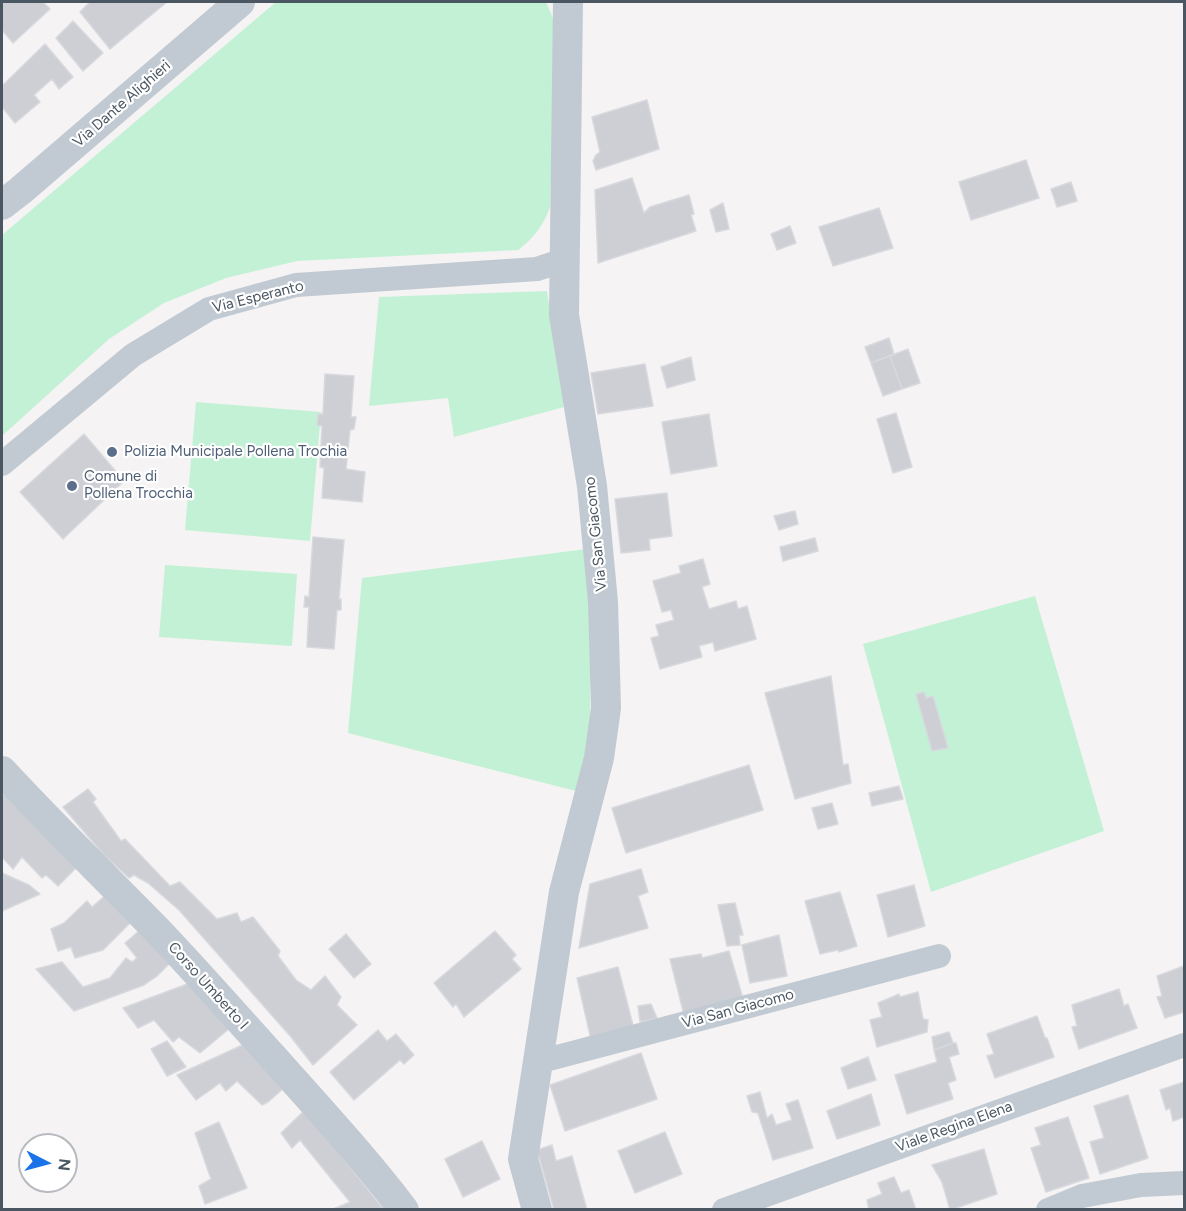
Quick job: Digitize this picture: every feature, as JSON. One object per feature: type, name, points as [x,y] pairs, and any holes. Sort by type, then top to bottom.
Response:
[{"type":"street","name":"Via Dante Alighieri","points":[[2,205],[240,2]]},
{"type":"street","name":"Via San Giacomo","points":[[537,1209],[523,1159],[564,892],[599,758],[606,708],[603,602],[592,486],[564,315],[568,2]]},
{"type":"street","name":"Via Esperanto","points":[[2,464],[133,356],[209,309],[296,285],[537,269],[564,260]]},
{"type":"street","name":"Corso Umberto I","points":[[2,771],[93,867],[158,931],[339,1130],[404,1209]]},
{"type":"street","name":"Via San Giacomo","points":[[538,1062],[939,956]]},
{"type":"street","name":"Viale Regina Elena","points":[[724,1209],[1185,1045]]},
{"type":"street","points":[[1048,1209],[1083,1196],[1141,1185],[1185,1183]]},
{"type":"green space","points":[[276,2],[546,2],[556,25],[550,207],[541,226],[518,250],[297,261],[226,278],[164,303],[109,339],[2,436],[2,235]]},
{"type":"green space","points":[[547,291],[564,407],[454,437],[448,398],[369,406],[379,297]]},
{"type":"green space","points":[[196,402],[321,412],[310,541],[185,530]]},
{"type":"green space","points":[[586,549],[591,627],[590,724],[580,792],[348,733],[362,578]]},
{"type":"green space","points":[[165,565],[297,574],[292,646],[159,637]]},
{"type":"green space","points":[[1035,596],[1104,831],[931,892],[863,644]]},
{"type":"building","points":[[2,2],[45,2],[50,9],[13,43],[2,30]]},
{"type":"building","points":[[90,2],[167,2],[110,49],[80,12]]},
{"type":"building","points":[[73,21],[103,53],[83,71],[56,38]]},
{"type":"building","points":[[45,44],[73,77],[59,89],[52,79],[34,95],[40,102],[15,123],[2,107],[2,86]]},
{"type":"building","points":[[647,100],[659,149],[596,170],[593,161],[600,152],[592,117]]},
{"type":"building","points":[[1026,160],[1039,198],[971,220],[959,182]]},
{"type":"building","points":[[632,178],[644,213],[650,207],[689,195],[694,214],[691,215],[696,231],[598,263],[595,190]]},
{"type":"building","points":[[1071,182],[1077,201],[1057,207],[1051,189]]},
{"type":"building","points":[[723,203],[729,229],[716,232],[710,210]]},
{"type":"building","points":[[879,208],[893,248],[833,266],[819,227]]},
{"type":"building","points":[[790,226],[796,243],[777,250],[771,234]]},
{"type":"building","points":[[889,338],[894,354],[871,363],[865,347]]},
{"type":"building","points":[[908,349],[920,383],[902,389],[890,356]]},
{"type":"building","points":[[890,356],[902,389],[883,396],[871,363]]},
{"type":"building","points":[[691,357],[695,380],[667,388],[661,367]]},
{"type":"building","points":[[645,364],[653,406],[598,414],[591,373]]},
{"type":"building","points":[[325,374],[354,376],[351,417],[356,417],[354,429],[350,430],[346,469],[365,472],[362,502],[322,498],[324,468],[320,467],[322,426],[317,425],[318,414],[323,414]]},
{"type":"building","points":[[896,413],[912,467],[893,473],[877,419]]},
{"type":"building","points":[[709,414],[717,466],[671,474],[662,422]]},
{"type":"building","name":"Comune di Pollena Trocchia","points":[[84,434],[124,481],[63,539],[20,492]]},
{"type":"building","points":[[667,493],[672,536],[649,539],[650,550],[621,553],[615,499]]},
{"type":"building","points":[[795,511],[798,524],[779,530],[774,516]]},
{"type":"building","points":[[313,537],[344,540],[339,599],[341,599],[341,610],[337,610],[334,649],[307,647],[309,607],[304,607],[305,596],[309,597]]},
{"type":"building","points":[[815,538],[818,551],[783,561],[780,547]]},
{"type":"building","points":[[703,559],[710,584],[702,587],[709,609],[736,601],[738,609],[747,606],[756,639],[715,651],[713,642],[699,646],[702,657],[660,669],[651,638],[659,636],[656,625],[674,620],[671,610],[662,612],[653,581],[681,573],[679,566]]},
{"type":"building","points":[[831,676],[843,765],[848,764],[851,783],[795,799],[765,693]]},
{"type":"building","points":[[924,692],[926,698],[933,696],[948,748],[932,751],[916,694]]},
{"type":"building","points":[[749,765],[763,810],[626,853],[612,808]]},
{"type":"building","points":[[899,786],[903,799],[872,806],[869,793]]},
{"type":"building","points":[[88,789],[96,799],[93,802],[121,841],[125,839],[170,886],[180,882],[217,919],[237,913],[241,922],[253,917],[280,951],[278,956],[296,980],[311,990],[325,976],[341,997],[337,1005],[357,1025],[313,1065],[179,910],[148,883],[134,875],[129,878],[104,855],[63,807]]},
{"type":"building","points":[[15,790],[82,862],[58,886],[46,875],[42,878],[22,857],[13,869],[2,857],[2,796]]},
{"type":"building","points":[[832,803],[838,824],[818,829],[812,808]]},
{"type":"building","points":[[641,869],[648,892],[638,896],[648,928],[579,948],[590,884]]},
{"type":"building","points":[[2,873],[29,885],[40,894],[2,911]]},
{"type":"building","points":[[914,885],[925,926],[888,937],[877,895]]},
{"type":"building","points":[[840,892],[857,946],[839,952],[838,950],[820,954],[805,901]]},
{"type":"building","points":[[107,894],[132,921],[103,950],[75,958],[71,947],[58,951],[51,929],[64,923],[87,901],[92,907]]},
{"type":"building","points":[[735,903],[743,935],[739,935],[740,945],[727,946],[718,905]]},
{"type":"building","points":[[140,930],[171,962],[144,985],[74,1011],[36,969],[62,962],[83,987],[110,978],[126,958],[132,962],[137,958],[125,943]]},
{"type":"building","points":[[495,931],[516,955],[512,959],[521,969],[464,1017],[456,1004],[453,1007],[434,983]]},
{"type":"building","points":[[346,934],[371,964],[354,978],[329,949]]},
{"type":"building","points":[[779,935],[787,976],[750,983],[742,945]]},
{"type":"building","points":[[729,951],[744,1002],[685,1019],[670,959],[701,954],[702,958]]},
{"type":"building","points":[[1184,966],[1184,1012],[1165,1018],[1157,997],[1162,996],[1157,976]]},
{"type":"building","points":[[618,967],[635,1033],[592,1044],[577,978]]},
{"type":"building","points":[[190,983],[230,1028],[200,1053],[179,1037],[173,1042],[154,1020],[138,1028],[123,1008]]},
{"type":"building","points":[[1119,989],[1124,1006],[1128,1004],[1137,1028],[1079,1049],[1072,1027],[1077,1026],[1072,1005]]},
{"type":"building","points":[[918,992],[923,1019],[928,1020],[927,1032],[877,1047],[870,1020],[882,1017],[878,1003],[899,994],[900,997]]},
{"type":"building","points":[[651,1004],[657,1018],[640,1022],[638,1006]]},
{"type":"building","points":[[1037,1016],[1054,1057],[995,1078],[987,1056],[994,1054],[987,1034]]},
{"type":"building","points":[[378,1030],[387,1041],[396,1034],[414,1055],[404,1064],[400,1060],[354,1100],[330,1072]]},
{"type":"building","points":[[949,1032],[953,1043],[934,1050],[932,1037]]},
{"type":"building","points":[[167,1041],[186,1067],[167,1076],[151,1049]]},
{"type":"building","points":[[247,1043],[286,1086],[262,1105],[237,1081],[226,1091],[220,1083],[196,1100],[177,1075]]},
{"type":"building","points":[[956,1043],[959,1054],[949,1057],[956,1080],[948,1083],[953,1099],[907,1114],[895,1075],[937,1062],[934,1050]]},
{"type":"building","points":[[641,1053],[657,1099],[565,1131],[550,1085]]},
{"type":"building","points":[[868,1057],[876,1080],[848,1089],[841,1068]]},
{"type":"building","points":[[1184,1082],[1184,1117],[1173,1121],[1170,1108],[1166,1110],[1160,1090]]},
{"type":"building","points":[[760,1092],[767,1118],[772,1114],[776,1125],[792,1120],[786,1104],[798,1100],[813,1148],[773,1160],[758,1113],[752,1112],[747,1096]]},
{"type":"building","points":[[871,1094],[880,1125],[837,1139],[827,1111]]},
{"type":"building","points":[[1128,1095],[1148,1158],[1100,1174],[1090,1142],[1104,1138],[1094,1106]]},
{"type":"building","points":[[305,1110],[384,1210],[331,1210],[350,1202],[300,1140],[292,1148],[281,1133]]},
{"type":"building","points":[[1068,1117],[1089,1178],[1046,1192],[1031,1148],[1041,1145],[1035,1128]]},
{"type":"building","points":[[219,1122],[247,1188],[205,1204],[199,1186],[211,1179],[195,1133]]},
{"type":"building","points":[[665,1132],[682,1174],[635,1193],[618,1151]]},
{"type":"building","points":[[482,1141],[500,1179],[463,1197],[445,1159]]},
{"type":"building","points":[[552,1145],[556,1161],[572,1156],[587,1210],[554,1210],[537,1150]]},
{"type":"building","points":[[984,1149],[997,1194],[950,1210],[942,1182],[932,1165]]},
{"type":"building","points":[[894,1177],[901,1193],[909,1190],[916,1210],[869,1210],[867,1200],[882,1194],[878,1183]]},
{"type":"place","name":"Polizia Municipale Pollena Trochia","points":[[112,452]]},
{"type":"place","name":"Comune di Pollena Trocchia","points":[[72,486]]}]
